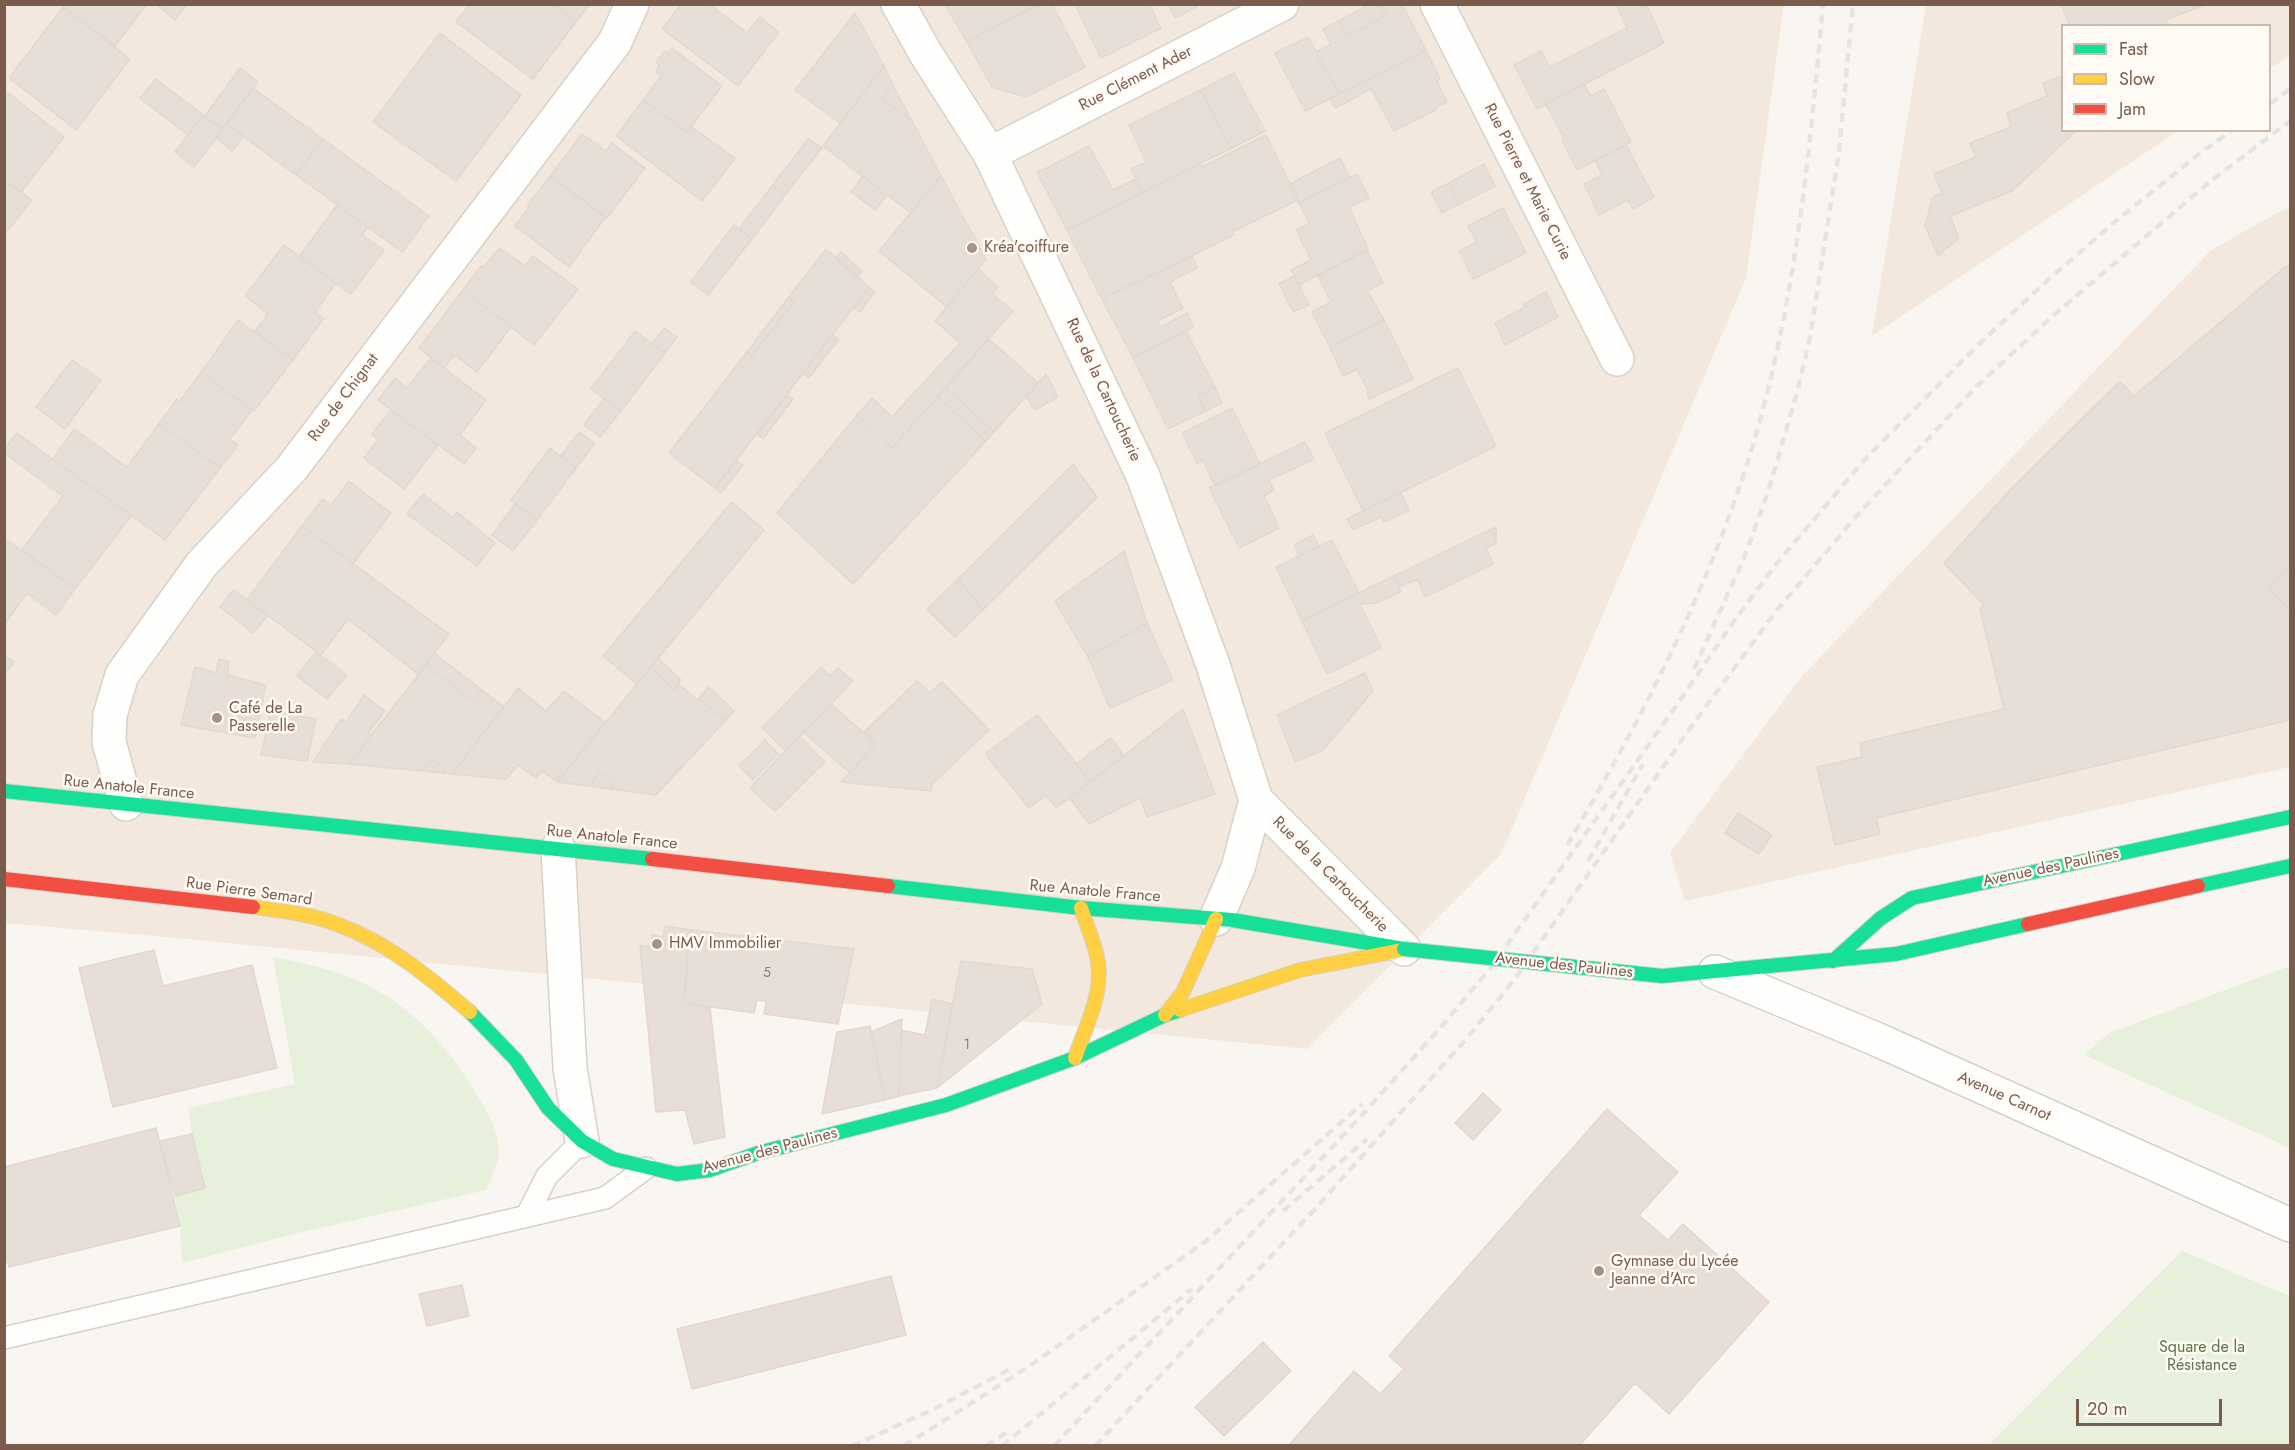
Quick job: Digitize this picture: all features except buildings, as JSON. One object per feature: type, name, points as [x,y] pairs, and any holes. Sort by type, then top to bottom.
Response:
[{"type":"main road","name":"Rue Anatole France","points":[[4,791],[558,848],[1081,909],[1216,919]]},
{"type":"main road","name":"Avenue des Paulines","points":[[1833,961],[1881,918],[1912,898],[2290,817]]},
{"type":"main road","name":"Avenue des Paulines","points":[[1165,1015],[1182,992],[1216,919],[1253,923],[1404,950],[1662,976],[1896,954],[1922,946],[2290,866]]},
{"type":"main road","name":"Rue Pierre Semard","points":[[4,879],[300,914],[338,924],[376,941],[416,966],[481,1021],[516,1060],[548,1108],[582,1141]]},
{"type":"main road","points":[[1075,1058],[1097,990],[1099,971],[1096,954],[1081,909]]},
{"type":"main road","name":"Avenue des Paulines","points":[[582,1141],[613,1160],[646,1168],[677,1174],[710,1170],[758,1154],[946,1105],[1075,1058],[1165,1015],[1300,970],[1404,950]]},
{"type":"street","name":"Rue de Chignat","points":[[126,804],[109,742],[110,714],[122,675],[201,565],[292,468],[615,42],[632,4]]},
{"type":"street","name":"Rue de la Cartoucherie","points":[[898,4],[926,54],[990,154],[1143,476],[1213,665],[1256,800],[1404,950]]},
{"type":"street","name":"Rue Clément Ader","points":[[990,154],[1282,4]]},
{"type":"street","name":"Rue Pierre et Marie Curie","points":[[1437,4],[1617,359]]},
{"type":"street","name":"Rue de la Cartoucherie","points":[[1216,919],[1238,868],[1256,800]]},
{"type":"street","points":[[558,848],[570,1068],[582,1141]]},
{"type":"street","name":"Avenue Carnot","points":[[1715,972],[1876,1039],[2290,1225]]},
{"type":"lane","points":[[527,1215],[547,1176],[582,1141]]},
{"type":"lane","points":[[4,1338],[605,1198],[646,1168]]},
{"type":"shaded area","points":[[1784,4],[1746,278],[1501,854],[1307,1049],[5,923],[4,5]]},
{"type":"shaded area","points":[[1926,5],[2290,5],[2290,55],[2271,68],[2271,24],[2061,24],[2061,132],[2177,132],[1872,336]]},
{"type":"shaded area","points":[[2290,206],[2290,767],[1685,901],[1670,853],[1803,675],[2211,250]]},
{"type":"green space","points":[[273,957],[322,968],[358,980],[387,996],[419,1021],[458,1066],[487,1112],[495,1131],[499,1156],[486,1190],[298,1233],[182,1263],[180,1226],[175,1196],[205,1188],[188,1108],[295,1084]]},
{"type":"green space","points":[[2290,966],[2290,1148],[2084,1055],[2109,1033]]},
{"type":"green space","name":"Square de la Résistance","points":[[2182,1251],[2290,1296],[2290,1445],[1989,1445]]},
{"type":"railway","points":[[1567,845],[1623,748],[1674,647],[1719,544],[1755,438],[1781,331],[1800,223],[1823,4]]},
{"type":"railway","points":[[1694,669],[1744,558],[1768,492],[1797,393],[1810,337],[1839,152],[1853,4]]},
{"type":"railway","points":[[2271,103],[2290,89]]},
{"type":"railway","points":[[1095,1446],[1314,1210],[1468,1037],[1514,980],[1696,720],[1777,610],[1860,512],[1977,386],[2055,314],[2212,180],[2290,121]]},
{"type":"railway","points":[[1054,1446],[1362,1115],[1443,1025],[1492,966],[1734,621],[1777,563],[1867,457],[1978,345],[2050,278],[2122,216],[2229,132]]},
{"type":"railway","points":[[1588,861],[1643,764]]},
{"type":"railway","points":[[904,1446],[1028,1367],[1206,1241],[1362,1104]]},
{"type":"railway","points":[[1283,1211],[1367,1139]]},
{"type":"railway","points":[[1002,1446],[1192,1289]]},
{"type":"railway","points":[[852,1446],[934,1409],[1014,1367]]},
{"type":"railway","points":[[986,1446],[1009,1431]]},
{"type":"traffic: fast","points":[[4,791],[652,859]]},
{"type":"traffic: fast","points":[[1833,961],[1881,918],[1912,898],[2290,817]]},
{"type":"traffic: fast","points":[[2198,886],[2290,866]]},
{"type":"traffic: fast","points":[[888,886],[1081,908],[1232,920],[1404,949]]},
{"type":"traffic: fast","points":[[1662,976],[1896,954],[2028,924]]},
{"type":"traffic: fast","points":[[1404,949],[1662,976]]},
{"type":"traffic: fast","points":[[470,1012],[516,1060],[548,1108],[582,1141],[613,1159],[677,1174],[710,1170],[758,1153],[946,1105],[1075,1058],[1180,1010]]},
{"type":"traffic: slow","points":[[253,907],[318,918],[358,933],[408,962],[470,1012]]},
{"type":"traffic: slow","points":[[1075,1058],[1096,999],[1099,974],[1095,948],[1081,908]]},
{"type":"traffic: slow","points":[[1165,1015],[1183,992],[1216,919]]},
{"type":"traffic: slow","points":[[1180,1010],[1300,970],[1402,950]]},
{"type":"traffic: jam","points":[[652,859],[888,886]]},
{"type":"traffic: jam","points":[[4,879],[253,907]]},
{"type":"traffic: jam","points":[[2028,924],[2198,886]]},
{"type":"place","name":"Kréa'coiffure","points":[[972,248]]},
{"type":"place","name":"Café de La Passerelle","points":[[217,718]]},
{"type":"place","name":"HMV Immobilier","points":[[657,944]]},
{"type":"place","name":"Gymnase du Lycée Jeanne d'Arc","points":[[1599,1271]]}]
